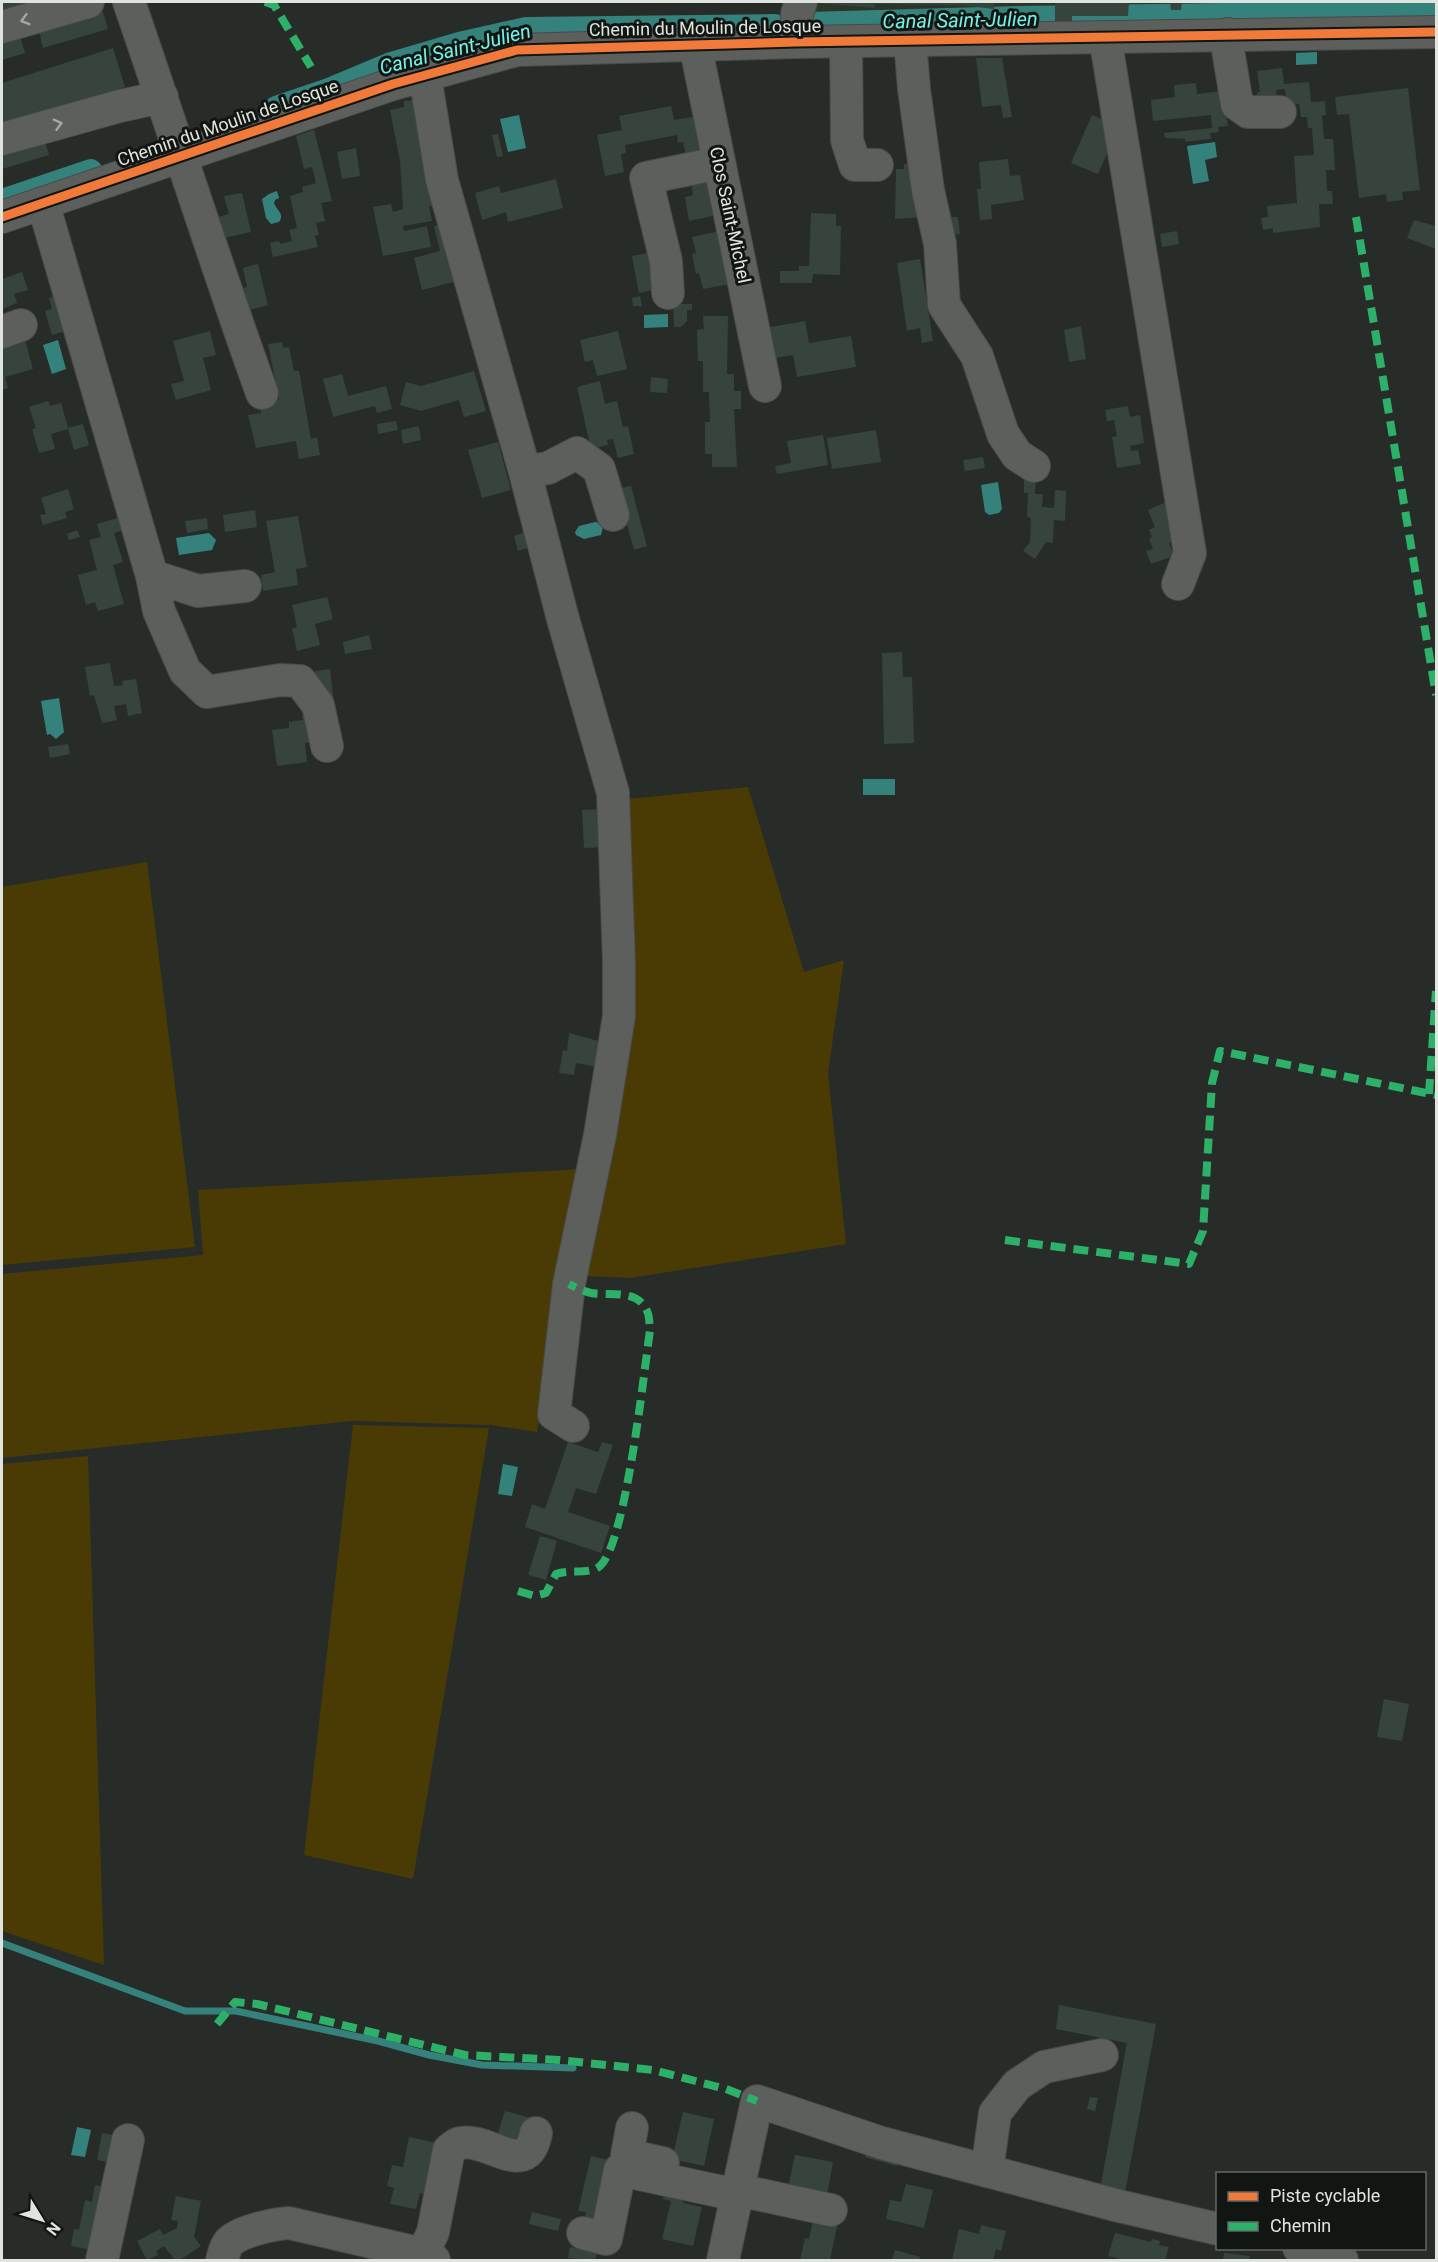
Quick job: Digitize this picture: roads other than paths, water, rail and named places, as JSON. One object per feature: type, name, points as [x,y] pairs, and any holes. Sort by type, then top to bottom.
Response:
[{"type":"street","points":[[2,27],[88,2]]},
{"type":"street","points":[[129,2],[261,393]]},
{"type":"street","name":"Chemin du Moulin de Losque","points":[[2,217],[43,203],[178,146],[517,50],[695,44],[798,19],[846,42],[1437,32]]},
{"type":"street","points":[[1228,34],[1228,50],[1237,104],[1248,112],[1280,112]]},
{"type":"street","points":[[1105,37],[1190,553],[1178,584]]},
{"type":"street","points":[[910,40],[914,89],[928,190],[940,244],[944,305],[977,356],[1003,434],[1017,455],[1034,466]]},
{"type":"street","points":[[846,42],[847,140],[855,165],[877,165]]},
{"type":"street","name":"Clos Saint-Michel","points":[[695,44],[765,386]]},
{"type":"street","points":[[425,76],[442,180],[525,472],[563,619],[614,793],[619,1016],[600,1135],[569,1284],[554,1414],[573,1426]]},
{"type":"street","points":[[2,139],[120,106],[162,97]]},
{"type":"street","points":[[668,293],[666,261],[646,178],[719,163]]},
{"type":"street","points":[[43,203],[152,576],[159,611],[185,671],[207,692],[280,680],[300,681],[318,705],[327,746]]},
{"type":"street","points":[[525,472],[549,468],[577,453],[598,469],[613,515]]},
{"type":"street","points":[[152,576],[198,591],[245,586]]},
{"type":"street","points":[[987,2171],[994,2113],[1017,2085],[1044,2067],[1102,2055]]},
{"type":"street","points":[[723,2260],[757,2101],[882,2143],[1119,2206],[1216,2229]]},
{"type":"street","points":[[632,2128],[627,2154],[738,2189]]},
{"type":"street","points":[[222,2260],[232,2240],[272,2224],[289,2223],[429,2257],[449,2150],[460,2143],[476,2143],[512,2156],[524,2155],[533,2146],[536,2133]]},
{"type":"street","points":[[102,2260],[128,2140]]},
{"type":"street","points":[[583,2233],[606,2239],[620,2169],[738,2189],[831,2210]]},
{"type":"street","points":[[1306,2250],[1342,2260]]},
{"type":"water","points":[[1317,52],[1317,64],[1296,65],[1296,53]]},
{"type":"water","points":[[519,115],[526,148],[508,152],[500,119]]},
{"type":"water","points":[[1215,142],[1217,157],[1205,160],[1209,181],[1193,184],[1187,146]]},
{"type":"water","points":[[277,191],[279,198],[274,203],[281,217],[279,222],[271,224],[266,218],[262,199]]},
{"type":"water","points":[[668,314],[668,327],[644,328],[644,315]]},
{"type":"water","points":[[58,340],[66,369],[52,374],[43,345]]},
{"type":"water","points":[[998,482],[1002,509],[999,513],[989,515],[985,512],[981,485]]},
{"type":"water","points":[[600,523],[603,527],[601,535],[584,539],[576,535],[575,532],[579,526]]},
{"type":"water","points":[[209,533],[216,540],[212,550],[179,555],[176,538]]},
{"type":"water","points":[[59,698],[64,732],[56,739],[50,734],[47,735],[41,701]]},
{"type":"water","points":[[863,779],[895,779],[895,795],[863,795]]},
{"type":"water","points":[[503,1464],[518,1467],[512,1496],[498,1494]]},
{"type":"water","points":[[77,2127],[91,2130],[85,2157],[71,2155]]},
{"type":"waterway","name":"Canal Saint-Julien","points":[[808,23],[1020,17],[1436,11]]},
{"type":"waterway","name":"Canal Saint-Julien","points":[[276,107],[329,89],[391,63],[459,43],[526,28],[775,25]]},
{"type":"waterway","name":"Canal Saint-Julien","points":[[2,200],[91,170]]},
{"type":"waterway","points":[[2,1943],[185,2011],[236,2011],[482,2065],[573,2068]]}]
